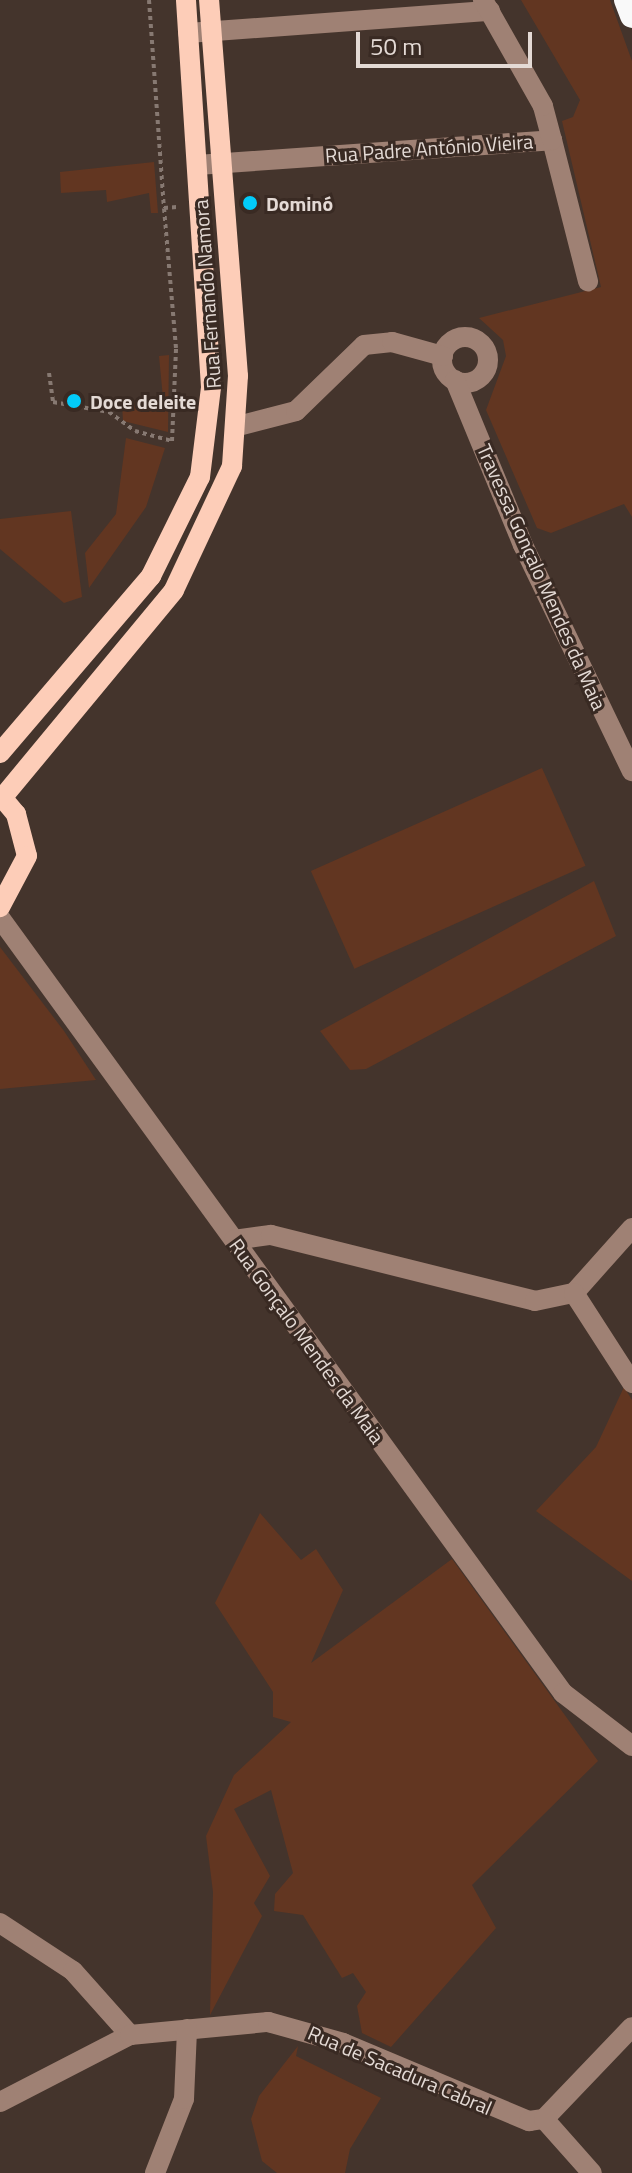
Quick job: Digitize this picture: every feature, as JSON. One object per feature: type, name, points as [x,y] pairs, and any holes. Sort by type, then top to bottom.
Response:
[{"type":"highway","points":[[626,0],[632,16]]},
{"type":"main road","name":"Rua Fernando Namora","points":[[0,753],[151,576],[188,512],[211,387],[186,0]]},
{"type":"main road","name":"Rua Fernando Namora","points":[[1,796],[174,590],[221,502],[238,426],[223,162],[209,0]]},
{"type":"main road","points":[[0,907],[27,856],[25,834],[1,796]]},
{"type":"street","points":[[188,33],[487,5]]},
{"type":"street","name":"Rua Padre António Vieira","points":[[197,165],[552,140],[543,106],[487,5]]},
{"type":"street","points":[[552,140],[588,281]]},
{"type":"street","points":[[238,426],[296,411],[364,345],[392,342],[443,356],[464,337],[487,353],[477,379],[455,380]]},
{"type":"street","name":"Travessa Gonçalo Mendes da Maia","points":[[443,356],[523,545],[632,771]]},
{"type":"street","name":"Rua Gonçalo Mendes da Maia","points":[[0,918],[563,1693],[632,1746]]},
{"type":"street","points":[[234,1240],[271,1235],[535,1301],[574,1293],[632,1228]]},
{"type":"street","points":[[574,1293],[632,1383]]},
{"type":"street","points":[[0,1923],[73,1971],[130,2035]]},
{"type":"street","name":"Rua de Sacadura Cabral","points":[[0,2102],[130,2035],[242,2022],[293,2027],[513,2118],[544,2119]]},
{"type":"street","points":[[592,2173],[544,2119],[632,2027]]},
{"type":"street","points":[[155,2173],[184,2099],[187,2029]]},
{"type":"path","points":[[49,373],[53,402],[109,412],[135,431],[172,441],[176,348],[149,0]]},
{"type":"path","points":[[164,208],[199,205]]},
{"type":"shaded area","points":[[521,0],[610,0],[632,61],[632,517],[624,504],[551,533],[537,528],[486,410],[506,356],[503,340],[479,318],[601,287],[562,121],[573,117],[580,100]]},
{"type":"shaded area","points":[[154,162],[158,213],[151,213],[149,193],[107,202],[106,190],[61,193],[60,172]]},
{"type":"shaded area","points":[[169,355],[168,432],[123,421],[122,404],[163,398],[159,356]]},
{"type":"shaded area","points":[[126,438],[165,448],[146,507],[89,588],[85,553],[116,514]]},
{"type":"shaded area","points":[[71,511],[82,597],[64,603],[0,549],[0,519]]},
{"type":"shaded area","points":[[542,768],[586,866],[354,969],[311,871]]},
{"type":"shaded area","points":[[594,881],[616,936],[366,1069],[350,1070],[320,1031]]},
{"type":"shaded area","points":[[0,947],[64,1031],[96,1080],[0,1089]]},
{"type":"shaded area","points":[[624,1387],[632,1400],[632,1581],[536,1511],[596,1447]]},
{"type":"shaded area","points":[[260,1513],[301,1560],[316,1549],[343,1590],[311,1663],[452,1559],[598,1761],[472,1885],[496,1928],[391,2047],[362,2033],[357,2006],[366,1992],[353,1973],[342,1978],[303,1915],[274,1911],[275,1894],[293,1873],[271,1790],[234,1809],[270,1876],[254,1903],[262,1916],[210,2015],[213,1892],[206,1836],[234,1775],[291,1722],[273,1717],[273,1692],[215,1603]]},
{"type":"shaded area","points":[[298,2046],[296,2056],[381,2098],[350,2149],[345,2173],[277,2173],[262,2161],[251,2119],[259,2096]]},
{"type":"place","name":"Dominó","points":[[250,203]]},
{"type":"place","name":"Doce deleite","points":[[74,401]]}]
